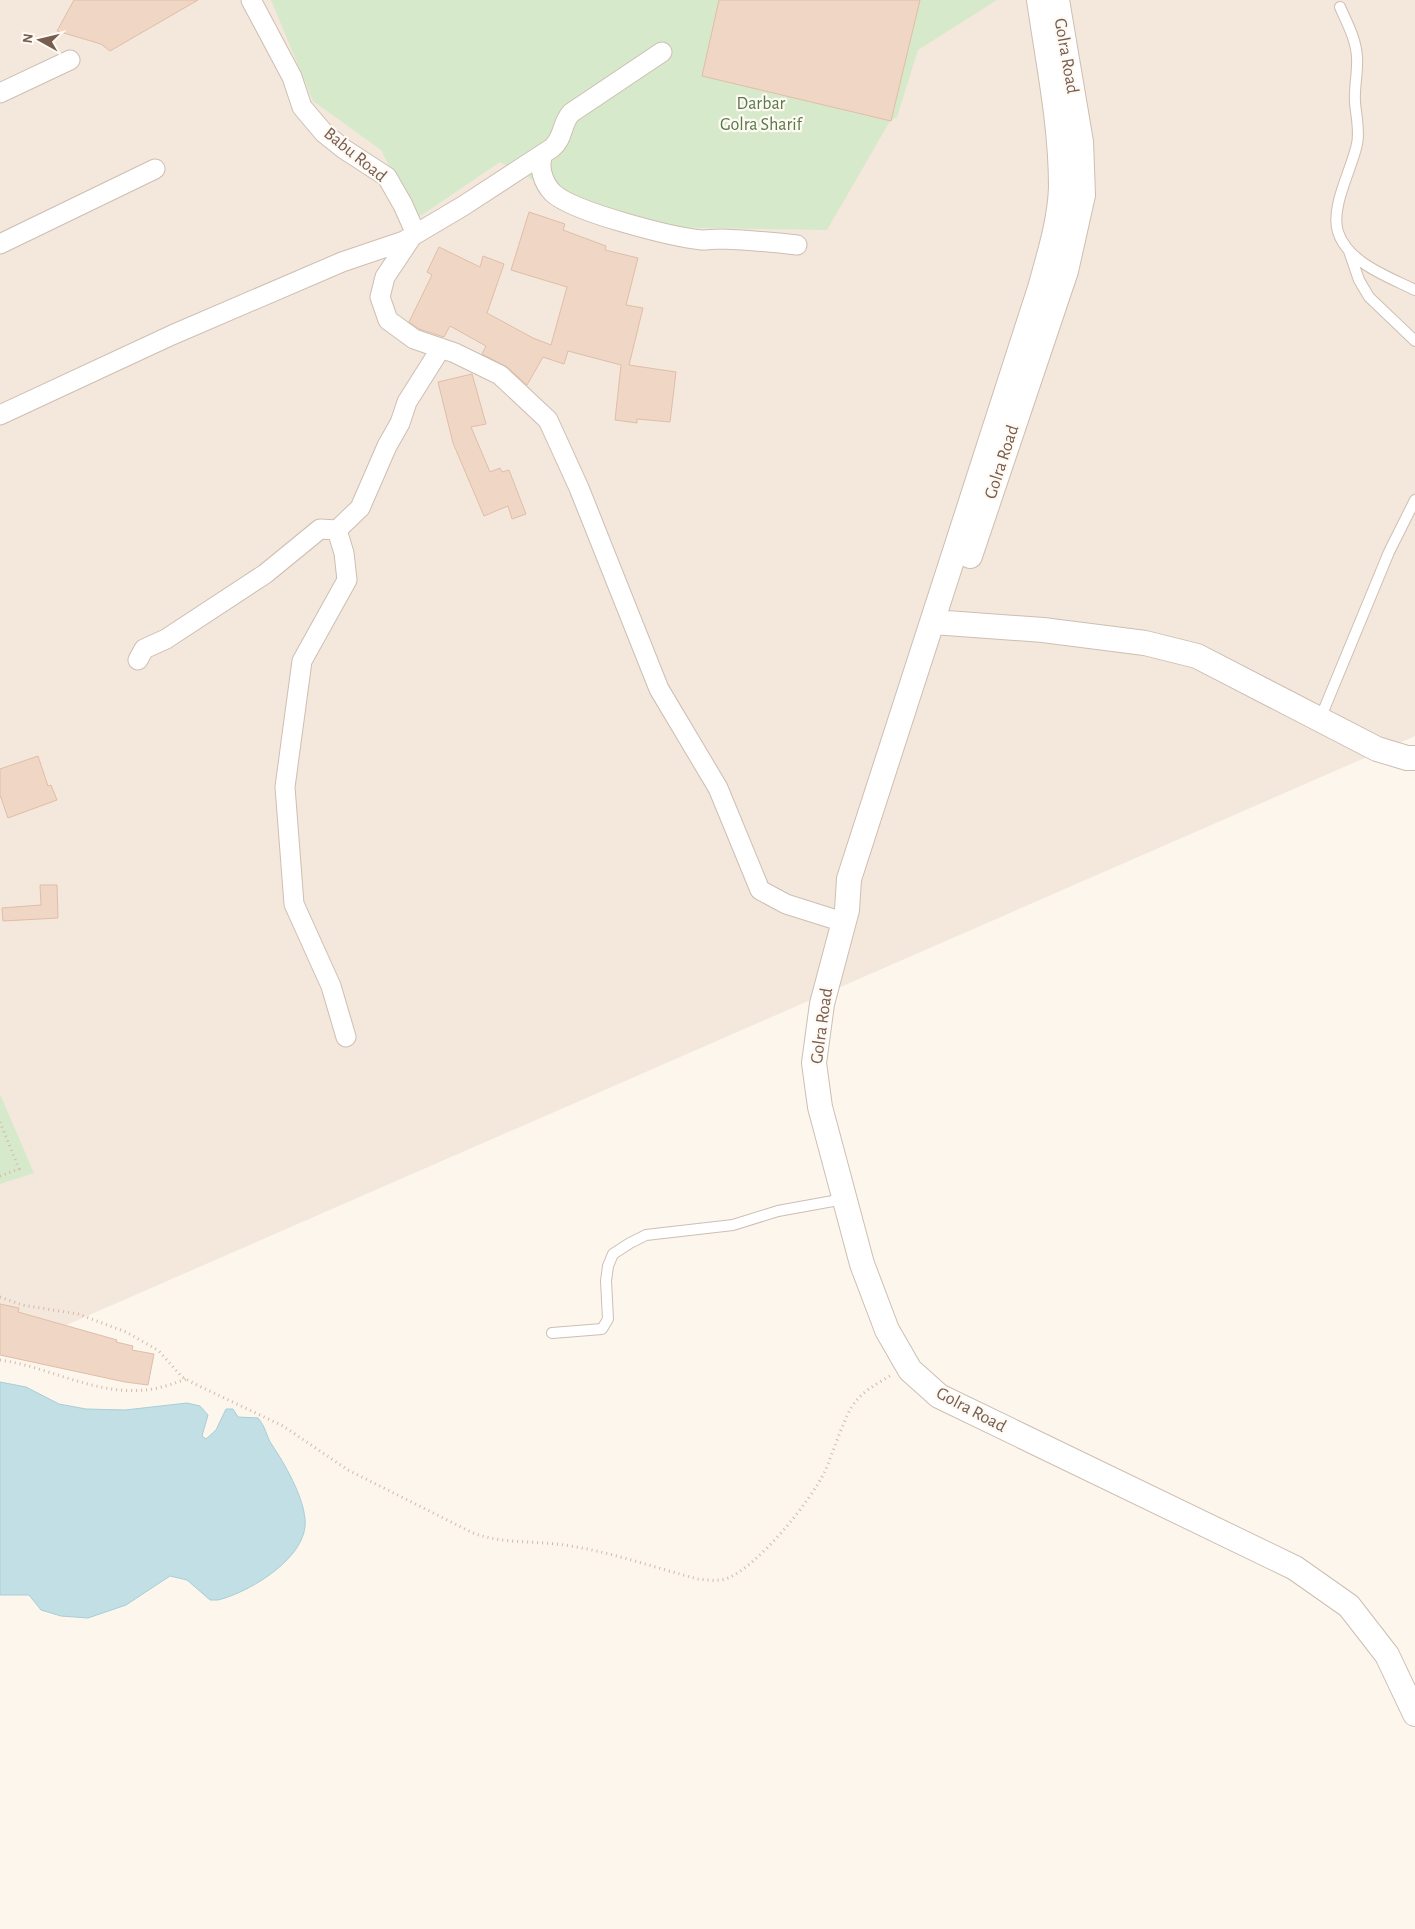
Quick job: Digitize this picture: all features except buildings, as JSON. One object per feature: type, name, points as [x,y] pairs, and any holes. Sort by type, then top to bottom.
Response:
[{"type":"street","name":"Babu Road","points":[[251,0],[292,77],[302,107],[331,138],[387,178],[403,204],[415,232]]},
{"type":"street","name":"Golra Road","points":[[1039,0],[1057,124],[1061,188],[1054,238],[862,893],[845,916],[822,1004],[814,1063],[820,1107],[862,1264],[887,1330],[910,1370],[938,1396],[1295,1568],[1349,1606],[1387,1655],[1415,1714]]},
{"type":"street","name":"Golra Road","points":[[940,623],[1066,271],[1083,195],[1081,142],[1057,0]]},
{"type":"street","points":[[0,415],[172,335],[342,262],[404,240],[463,206],[543,154],[559,142],[566,119],[572,113],[662,52]]},
{"type":"street","points":[[0,93],[70,60]]},
{"type":"street","points":[[543,154],[541,171],[553,192],[582,208],[677,236],[703,240],[718,239],[797,245]]},
{"type":"street","points":[[0,244],[154,169]]},
{"type":"street","points":[[415,232],[385,277],[380,297],[388,320],[414,339],[441,348],[500,375],[548,420],[579,488],[659,689],[718,788],[760,890],[786,904],[845,916]]},
{"type":"street","points":[[138,660],[144,649],[166,639],[265,574],[320,529],[337,530],[360,508],[387,446],[400,423],[407,402],[441,348]]},
{"type":"street","points":[[337,530],[344,553],[347,580],[302,661],[285,787],[294,904],[332,986],[346,1037]]},
{"type":"street","points":[[940,623],[1043,630],[1145,643],[1197,656],[1377,749],[1407,758],[1415,758]]},
{"type":"lane","points":[[1340,7],[1351,34],[1357,58],[1354,82],[1358,141],[1336,214],[1338,232],[1349,250],[1360,280],[1369,297],[1415,341]]},
{"type":"lane","points":[[1349,250],[1362,262],[1415,290]]},
{"type":"lane","points":[[1320,719],[1389,552],[1415,500]]},
{"type":"lane","points":[[552,1333],[602,1329],[608,1319],[606,1281],[608,1266],[613,1254],[646,1235],[733,1225],[778,1211],[844,1199]]},
{"type":"path","points":[[0,1122],[19,1170],[0,1176]]},
{"type":"path","points":[[0,1297],[22,1305],[78,1314],[126,1332],[159,1351],[186,1379],[283,1426],[348,1470],[473,1533],[492,1540],[570,1546],[698,1579],[713,1581],[726,1580],[741,1572],[764,1550],[816,1487],[854,1402],[865,1392],[907,1364]]},
{"type":"path","points":[[0,1360],[25,1364],[75,1381],[122,1390],[153,1389],[186,1379]]},
{"type":"shaded area","points":[[0,0],[1415,0],[1415,736],[0,1354]]},
{"type":"green space","name":"Darbar Golra Sharif","points":[[271,0],[997,0],[918,50],[897,117],[890,121],[827,230],[652,227],[544,186],[500,162],[416,219],[381,150],[313,101]]},
{"type":"green space","points":[[0,1094],[34,1173],[0,1184]]},
{"type":"water","points":[[0,1382],[26,1387],[59,1404],[86,1409],[125,1410],[187,1403],[200,1406],[208,1415],[202,1436],[206,1439],[216,1430],[226,1409],[233,1409],[238,1417],[258,1418],[288,1471],[301,1500],[305,1519],[304,1533],[298,1547],[275,1571],[261,1581],[231,1596],[218,1600],[210,1600],[187,1580],[170,1576],[126,1605],[88,1618],[61,1616],[41,1610],[29,1595],[0,1595]]}]
